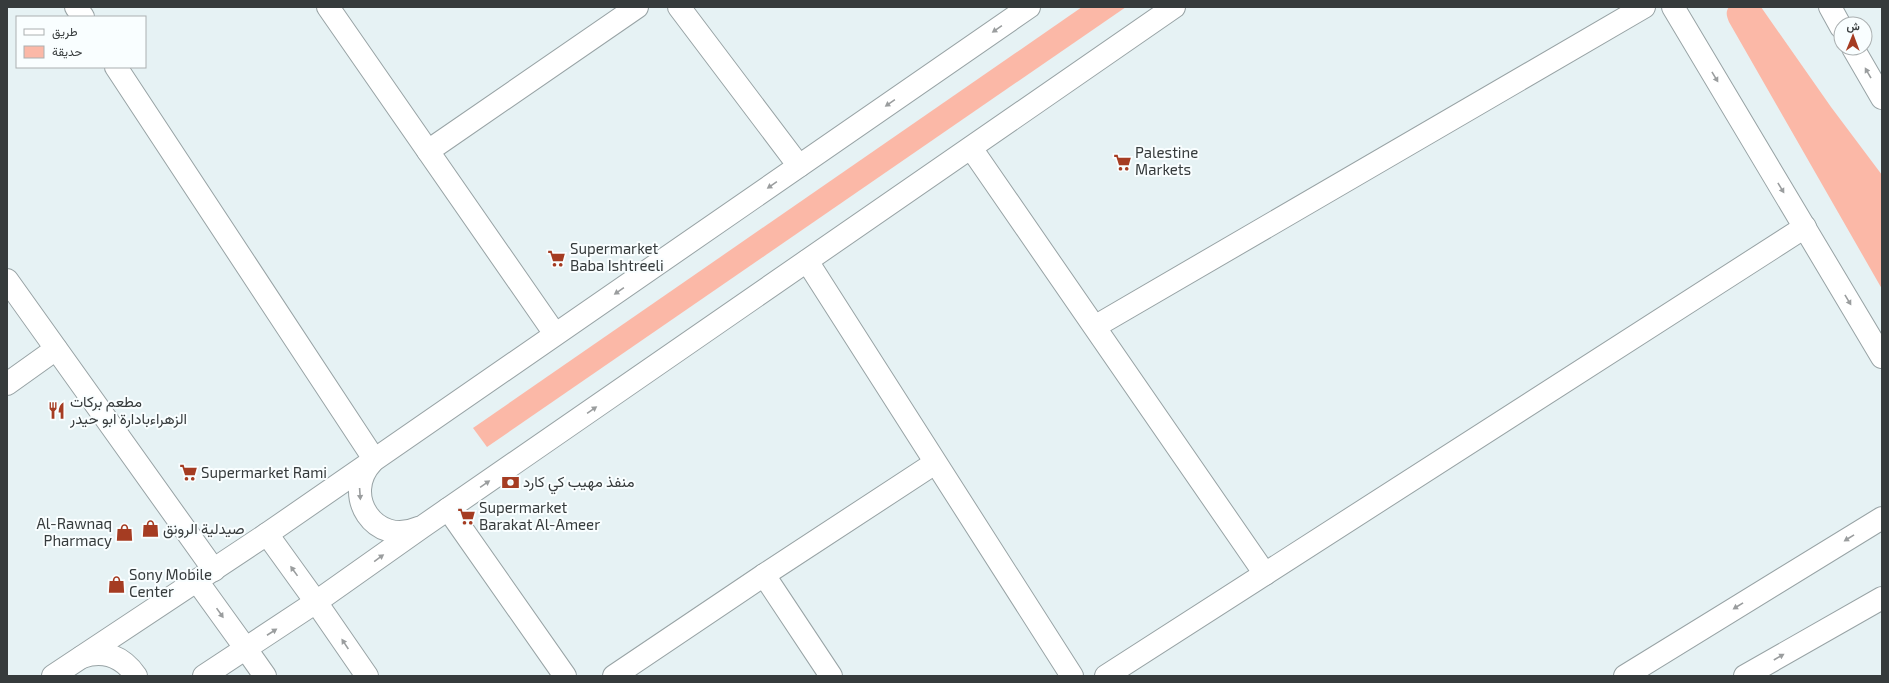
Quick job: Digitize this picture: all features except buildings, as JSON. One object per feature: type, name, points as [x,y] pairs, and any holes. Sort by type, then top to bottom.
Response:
[{"type":"street","points":[[76,7],[82,16]]},
{"type":"street","points":[[328,7],[555,334]]},
{"type":"street","points":[[428,151],[637,7]]},
{"type":"street","points":[[678,7],[799,166]]},
{"type":"street","points":[[54,676],[78,658],[206,576],[1029,7]]},
{"type":"street","points":[[204,676],[316,602],[422,526],[1174,7]]},
{"type":"street","points":[[1096,326],[1644,7]]},
{"type":"street","points":[[1673,7],[1882,357]]},
{"type":"street","points":[[1691,7],[1691,24],[1697,47]]},
{"type":"street","points":[[1830,7],[1835,16]]},
{"type":"street","points":[[1858,56],[1882,98]]},
{"type":"street","points":[[117,68],[374,459]]},
{"type":"street","points":[[971,148],[1096,326],[1265,574]]},
{"type":"street","points":[[1106,676],[1805,227]]},
{"type":"street","points":[[807,261],[935,464],[1072,676]]},
{"type":"street","points":[[7,280],[56,348],[206,576],[246,649],[265,676]]},
{"type":"street","points":[[7,384],[56,348]]},
{"type":"street","points":[[374,459],[362,477],[359,488],[360,500],[364,510],[371,520],[389,531],[401,533],[412,531],[422,526]]},
{"type":"street","points":[[614,676],[764,575],[935,464]]},
{"type":"street","points":[[448,509],[565,676]]},
{"type":"street","points":[[1625,676],[1882,518]]},
{"type":"street","points":[[267,534],[367,676]]},
{"type":"street","points":[[764,575],[831,676]]},
{"type":"street","points":[[1745,676],[1882,598]]},
{"type":"street","points":[[78,658],[89,654],[100,653],[111,655],[122,660],[130,667],[136,676]]},
{"type":"green space","points":[[1082,7],[1126,7],[487,447],[473,428]]},
{"type":"green space","points":[[1729,7],[1761,7],[1831,107],[1882,175],[1882,289],[1729,22],[1727,13]]},
{"type":"place","name":"Palestine Markets","points":[[1122,162]]},
{"type":"place","name":"Supermarket Baba Ishtreeli","points":[[557,258]]},
{"type":"place","name":"مطعم بركات الزهراءبادارة ابو حيدر","points":[[57,411]]},
{"type":"place","name":"Supermarket Rami","points":[[188,473]]},
{"type":"place","name":"منفذ مهيب كي كارد","points":[[510,482]]},
{"type":"place","name":"Supermarket Barakat Al-Ameer","points":[[466,517]]},
{"type":"place","name":"صيدلية الرونق","points":[[150,529]]},
{"type":"place","name":"Al-Rawnaq Pharmacy","points":[[125,533]]},
{"type":"place","name":"Sony Mobile Center","points":[[116,584]]}]
